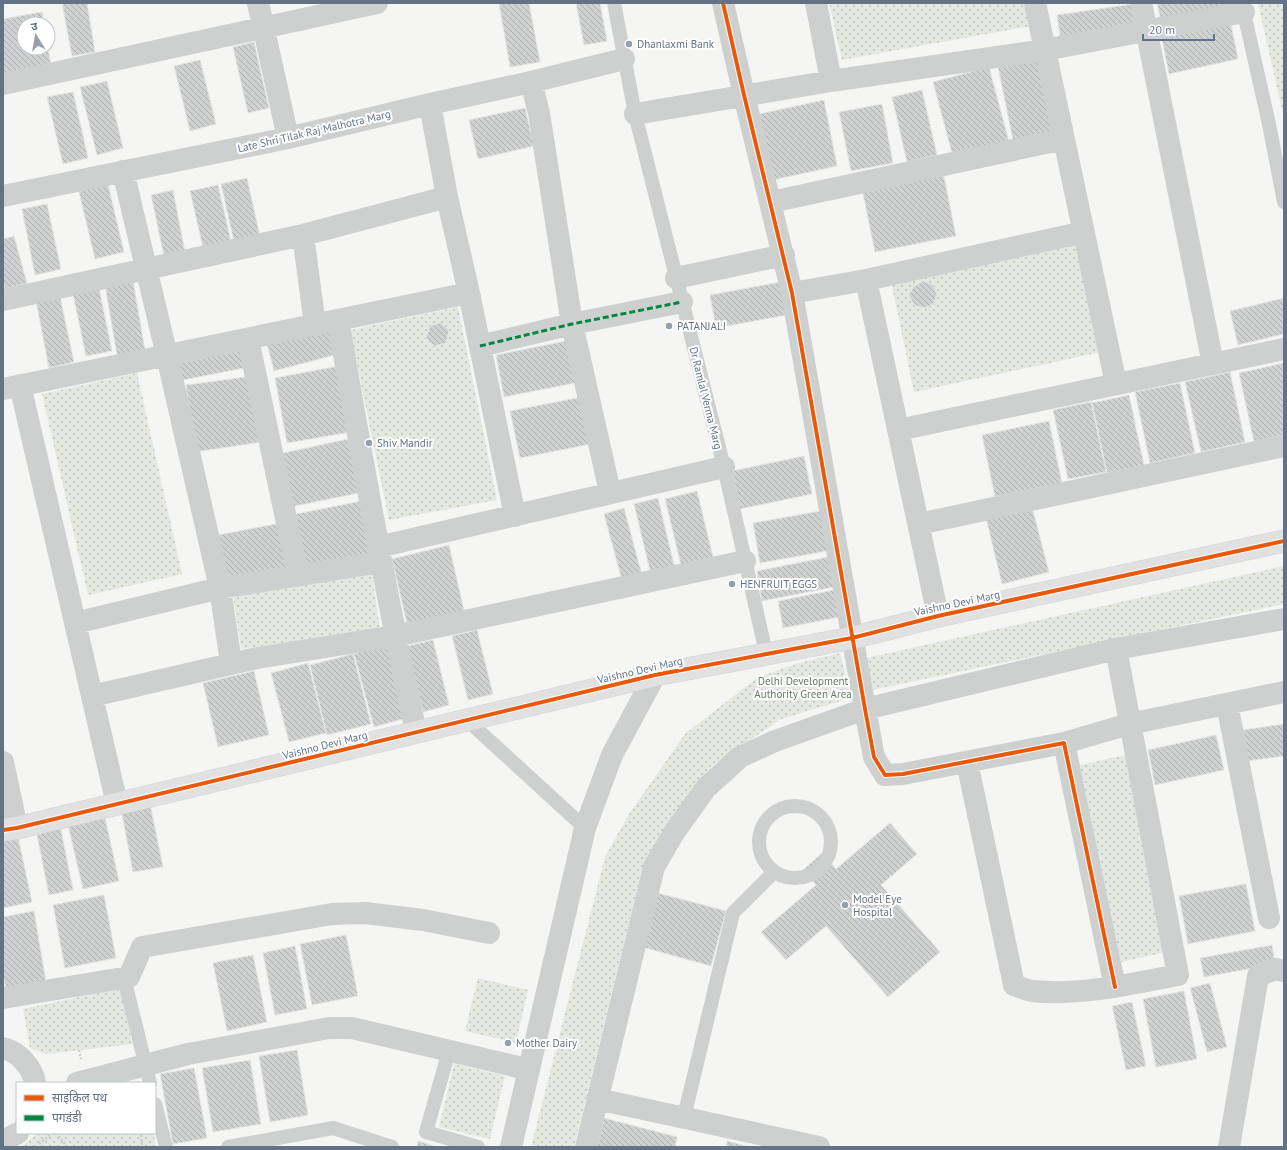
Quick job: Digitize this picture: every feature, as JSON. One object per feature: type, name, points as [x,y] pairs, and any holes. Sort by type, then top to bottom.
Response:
[{"type":"street","points":[[258,3],[265,28],[288,138]]},
{"type":"street","points":[[3,84],[377,3]]},
{"type":"street","points":[[723,3],[792,293],[874,757],[885,775],[903,774],[1064,743],[1129,724],[1284,692]]},
{"type":"street","points":[[816,3],[831,81]]},
{"type":"street","points":[[1035,3],[1116,384]]},
{"type":"street","points":[[1141,3],[1213,364]]},
{"type":"street","points":[[635,114],[831,81],[1044,50],[1147,31],[1243,8]]},
{"type":"street","name":"Late Shri Tilak Raj Malhotra Marg","points":[[3,196],[288,138],[624,59]]},
{"type":"street","points":[[531,82],[538,113],[572,324],[610,492]]},
{"type":"street","points":[[430,104],[447,197],[469,293],[515,516]]},
{"type":"street","points":[[771,202],[1064,138]]},
{"type":"street","points":[[123,171],[220,588],[231,663]]},
{"type":"street","points":[[3,300],[304,235],[447,197]]},
{"type":"street","points":[[792,293],[866,280],[1084,232]]},
{"type":"street","points":[[304,235],[315,325]]},
{"type":"street","points":[[676,278],[784,255]]},
{"type":"street","points":[[866,280],[938,616]]},
{"type":"street","points":[[117,804],[74,623],[11,387],[469,293]]},
{"type":"street","points":[[480,346],[572,324],[682,302]]},
{"type":"street","points":[[338,320],[395,636],[416,732]]},
{"type":"street","points":[[248,339],[298,575]]},
{"type":"street","points":[[898,430],[1284,349]]},
{"type":"street","points":[[919,524],[1284,446]]},
{"type":"street","points":[[74,623],[220,588],[298,575],[380,554],[515,516],[610,492],[724,467]]},
{"type":"street","name":"Vaishno Devi Marg","points":[[10,829],[655,674],[852,638],[938,616],[1284,542]]},
{"type":"street","points":[[92,696],[231,663],[395,636],[745,562]]},
{"type":"street","points":[[586,1147],[654,867],[675,831],[706,788],[740,757],[775,741],[865,709],[1116,649],[1284,619]]},
{"type":"street","points":[[967,762],[1014,985],[1030,991],[1079,991],[1115,987],[1178,975],[1129,724],[1116,649]]},
{"type":"street","points":[[511,1147],[586,828],[612,755],[655,674]]},
{"type":"street","points":[[1227,704],[1269,918]]},
{"type":"street","points":[[1064,743],[1115,987]]},
{"type":"street","points":[[3,762],[10,829]]},
{"type":"street","points":[[3,998],[129,978],[142,947],[332,914],[365,913],[423,920],[489,933]]},
{"type":"street","points":[[1229,1147],[1258,976],[1275,969],[1284,971]]},
{"type":"street","points":[[85,1082],[147,1074],[188,1054],[329,1028],[352,1028],[529,1070]]},
{"type":"street","points":[[4,1045],[28,1066],[35,1082]]},
{"type":"street","points":[[597,1098],[684,1117],[791,1144],[820,1147]]},
{"type":"street","points":[[3,1141],[16,1134]]},
{"type":"lane","name":"Dr Ramlal Verma Marg","points":[[614,3],[635,114],[724,467],[766,653]]},
{"type":"lane","points":[[1243,8],[1269,124],[1284,202]]},
{"type":"lane","points":[[467,720],[586,828]]},
{"type":"lane","points":[[796,805],[815,811],[829,828],[831,847],[824,864],[810,875],[787,878],[774,872],[765,864],[758,843],[763,824],[777,810],[796,805]]},
{"type":"lane","points":[[684,1117],[733,914],[774,872]]},
{"type":"lane","points":[[124,978],[147,1074]]},
{"type":"lane","points":[[449,1051],[426,1132],[478,1147]]},
{"type":"lane","points":[[156,1108],[166,1147]]},
{"type":"lane","points":[[228,1147],[333,1128],[392,1147]]},
{"type":"path","points":[[36,1147],[54,1134]]},
{"type":"path","points":[[56,1134],[67,1147]]},
{"type":"path","points":[[141,1134],[142,1147]]},
{"type":"green space","points":[[829,3],[1026,3],[1031,26],[842,60]]},
{"type":"green space","points":[[1258,3],[1284,3],[1284,118]]},
{"type":"green space","points":[[1078,242],[1101,352],[914,392],[891,281]]},
{"type":"green space","points":[[458,307],[497,500],[389,520],[350,330]]},
{"type":"green space","points":[[137,373],[182,574],[88,595],[42,394]]},
{"type":"green space","points":[[1284,566],[1284,604],[872,690],[866,658]]},
{"type":"green space","points":[[372,574],[380,629],[241,649],[233,594]]},
{"type":"green space","name":"Delhi Development Authority Green Area","points":[[840,653],[851,698],[781,719],[712,766],[675,812],[641,873],[574,1147],[531,1147],[605,857],[629,814],[685,734],[757,678],[795,664]]},
{"type":"green space","points":[[1125,755],[1166,952],[1121,962],[1080,765]]},
{"type":"green space","points":[[478,978],[528,990],[516,1043],[465,1031]]},
{"type":"green space","points":[[122,988],[132,1044],[47,1054],[30,1048],[23,1009]]},
{"type":"green space","points":[[454,1064],[505,1076],[490,1139],[439,1127]]},
{"type":"green space","points":[[37,1134],[154,1134],[156,1147],[21,1147]]},
{"type":"building","points":[[62,3],[87,3],[95,52],[72,56]]},
{"type":"building","points":[[499,3],[529,3],[540,62],[510,67]]},
{"type":"building","points":[[576,3],[600,3],[607,41],[584,45]]},
{"type":"building","points":[[1157,3],[1225,3],[1227,10],[1162,25]]},
{"type":"building","points":[[1133,4],[1137,31],[1061,42],[1057,15]]},
{"type":"building","points":[[42,12],[43,16],[20,16]]},
{"type":"building","points":[[16,17],[16,56],[49,56],[52,72],[3,80],[3,19]]},
{"type":"building","points":[[1230,19],[1238,59],[1169,74],[1161,34]]},
{"type":"building","points":[[254,42],[269,108],[248,113],[233,47]]},
{"type":"building","points":[[1042,58],[1057,131],[1013,140],[998,67]]},
{"type":"building","points":[[200,60],[216,124],[190,131],[174,66]]},
{"type":"building","points":[[989,67],[1009,142],[953,157],[933,82]]},
{"type":"building","points":[[107,81],[123,148],[97,155],[80,87]]},
{"type":"building","points":[[922,90],[937,155],[907,162],[892,97]]},
{"type":"building","points":[[73,92],[88,158],[63,164],[47,97]]},
{"type":"building","points":[[824,100],[837,166],[773,180],[759,114]]},
{"type":"building","points":[[882,104],[893,163],[851,171],[839,112]]},
{"type":"building","points":[[525,108],[534,146],[478,159],[469,120]]},
{"type":"building","points":[[943,172],[956,236],[875,252],[862,189]]},
{"type":"building","points":[[247,178],[261,241],[235,246],[221,184]]},
{"type":"building","points":[[107,180],[124,252],[95,259],[78,188]]},
{"type":"building","points":[[218,185],[232,246],[204,252],[190,191]]},
{"type":"building","points":[[173,190],[186,257],[165,261],[151,195]]},
{"type":"building","points":[[47,204],[61,269],[35,275],[22,209]]},
{"type":"building","points":[[14,236],[27,283],[5,289],[3,280],[3,239]]},
{"type":"building","points":[[133,280],[145,351],[117,355],[105,285]]},
{"type":"building","points":[[923,281],[933,285],[937,295],[933,304],[924,308],[914,305],[909,295],[913,287]]},
{"type":"building","points":[[781,282],[787,315],[716,328],[710,295]]},
{"type":"building","points":[[99,288],[112,351],[86,356],[73,294]]},
{"type":"building","points":[[59,292],[74,362],[49,368],[35,296]]},
{"type":"building","points":[[1284,298],[1284,334],[1238,345],[1230,311]]},
{"type":"building","points":[[440,323],[449,330],[446,343],[435,346],[426,338],[430,326]]},
{"type":"building","points":[[331,327],[338,354],[274,371],[267,344]]},
{"type":"building","points":[[566,341],[575,383],[504,397],[496,355]]},
{"type":"building","points":[[245,344],[249,367],[178,381],[174,357]]},
{"type":"building","points":[[1284,363],[1284,435],[1254,442],[1239,373]]},
{"type":"building","points":[[344,365],[357,431],[287,443],[275,378]]},
{"type":"building","points":[[1230,372],[1245,442],[1201,452],[1185,382]]},
{"type":"building","points":[[253,376],[262,442],[195,452],[186,385]]},
{"type":"building","points":[[1180,383],[1195,453],[1150,463],[1135,392]]},
{"type":"building","points":[[1129,395],[1144,465],[1107,473],[1092,403]]},
{"type":"building","points":[[582,397],[591,444],[520,458],[510,411]]},
{"type":"building","points":[[1091,402],[1106,472],[1068,479],[1053,410]]},
{"type":"building","points":[[1049,421],[1062,483],[995,497],[982,435]]},
{"type":"building","points":[[348,439],[359,493],[290,507],[279,454]]},
{"type":"building","points":[[804,456],[812,494],[740,509],[732,471]]},
{"type":"building","points":[[697,491],[714,561],[682,569],[665,499]]},
{"type":"building","points":[[658,498],[675,569],[651,575],[634,504]]},
{"type":"building","points":[[362,501],[373,555],[301,568],[291,515]]},
{"type":"building","points":[[1032,507],[1049,572],[1002,584],[986,518]]},
{"type":"building","points":[[624,508],[643,579],[623,584],[604,514]]},
{"type":"building","points":[[826,510],[833,550],[760,563],[753,523]]},
{"type":"building","points":[[286,522],[296,572],[228,586],[218,535]]},
{"type":"building","points":[[449,545],[465,615],[408,628],[392,559]]},
{"type":"building","points":[[828,557],[834,587],[762,601],[757,571]]},
{"type":"building","points":[[834,590],[839,617],[783,628],[778,601]]},
{"type":"building","points":[[477,630],[493,694],[468,700],[452,636]]},
{"type":"building","points":[[433,640],[449,705],[423,712],[407,646]]},
{"type":"building","points":[[390,644],[410,717],[374,727],[354,654]]},
{"type":"building","points":[[353,654],[371,724],[327,735],[310,665]]},
{"type":"building","points":[[308,663],[326,733],[289,742],[271,673]]},
{"type":"building","points":[[254,671],[269,735],[218,747],[203,683]]},
{"type":"building","points":[[1284,724],[1284,756],[1247,761],[1242,730]]},
{"type":"building","points":[[1216,735],[1224,770],[1155,785],[1148,750]]},
{"type":"building","points":[[150,804],[163,867],[133,872],[121,809]]},
{"type":"building","points":[[104,813],[119,881],[83,889],[67,821]]},
{"type":"building","name":"Model Eye Hospital","points":[[890,823],[917,854],[881,885],[940,952],[888,997],[826,926],[786,960],[761,932],[816,885],[803,870],[822,853],[836,869]]},
{"type":"building","points":[[60,825],[73,890],[49,895],[36,830]]},
{"type":"building","points":[[17,832],[32,902],[3,908],[3,835]]},
{"type":"building","points":[[1246,884],[1255,931],[1188,944],[1179,896]]},
{"type":"building","points":[[654,892],[726,911],[711,966],[639,946]]},
{"type":"building","points":[[104,895],[116,958],[65,968],[53,905]]},
{"type":"building","points":[[34,911],[46,982],[6,989],[3,974],[3,917]]},
{"type":"building","points":[[346,935],[358,996],[312,1005],[300,944]]},
{"type":"building","points":[[1272,945],[1275,964],[1204,977],[1200,958]]},
{"type":"building","points":[[295,946],[307,1009],[275,1015],[263,953]]},
{"type":"building","points":[[253,955],[267,1022],[227,1031],[213,963]]},
{"type":"building","points":[[1210,983],[1227,1047],[1207,1052],[1190,988]]},
{"type":"building","points":[[1184,991],[1197,1059],[1156,1067],[1143,999]]},
{"type":"building","points":[[1132,1002],[1146,1066],[1126,1070],[1112,1006]]},
{"type":"building","points":[[297,1050],[308,1115],[270,1122],[259,1056]]},
{"type":"building","points":[[250,1060],[261,1124],[213,1132],[202,1068]]},
{"type":"building","points":[[194,1068],[207,1138],[173,1144],[160,1074]]},
{"type":"building","points":[[604,1118],[677,1137],[675,1147],[597,1147]]},
{"type":"building","points":[[418,1141],[437,1147],[417,1147]]},
{"type":"building","points":[[727,1141],[750,1147],[726,1147]]},
{"type":"marked path","points":[[480,346],[572,324],[682,302]]},
{"type":"cycle path","points":[[723,3],[792,293],[874,757],[885,775],[903,774],[1064,743],[1115,987]]},
{"type":"cycle path","points":[[3,830],[17,828],[655,675],[852,638],[938,616],[1284,541]]},
{"type":"place","name":"Dhanlaxmi Bank","points":[[629,44]]},
{"type":"place","name":"PATANJALI","points":[[669,326]]},
{"type":"place","name":"Shiv Mandir","points":[[369,443]]},
{"type":"place","name":"HENFRUIT EGGS","points":[[732,584]]},
{"type":"place","name":"Model Eye Hospital","points":[[845,905]]},
{"type":"place","name":"Mother Dairy","points":[[508,1043]]}]
